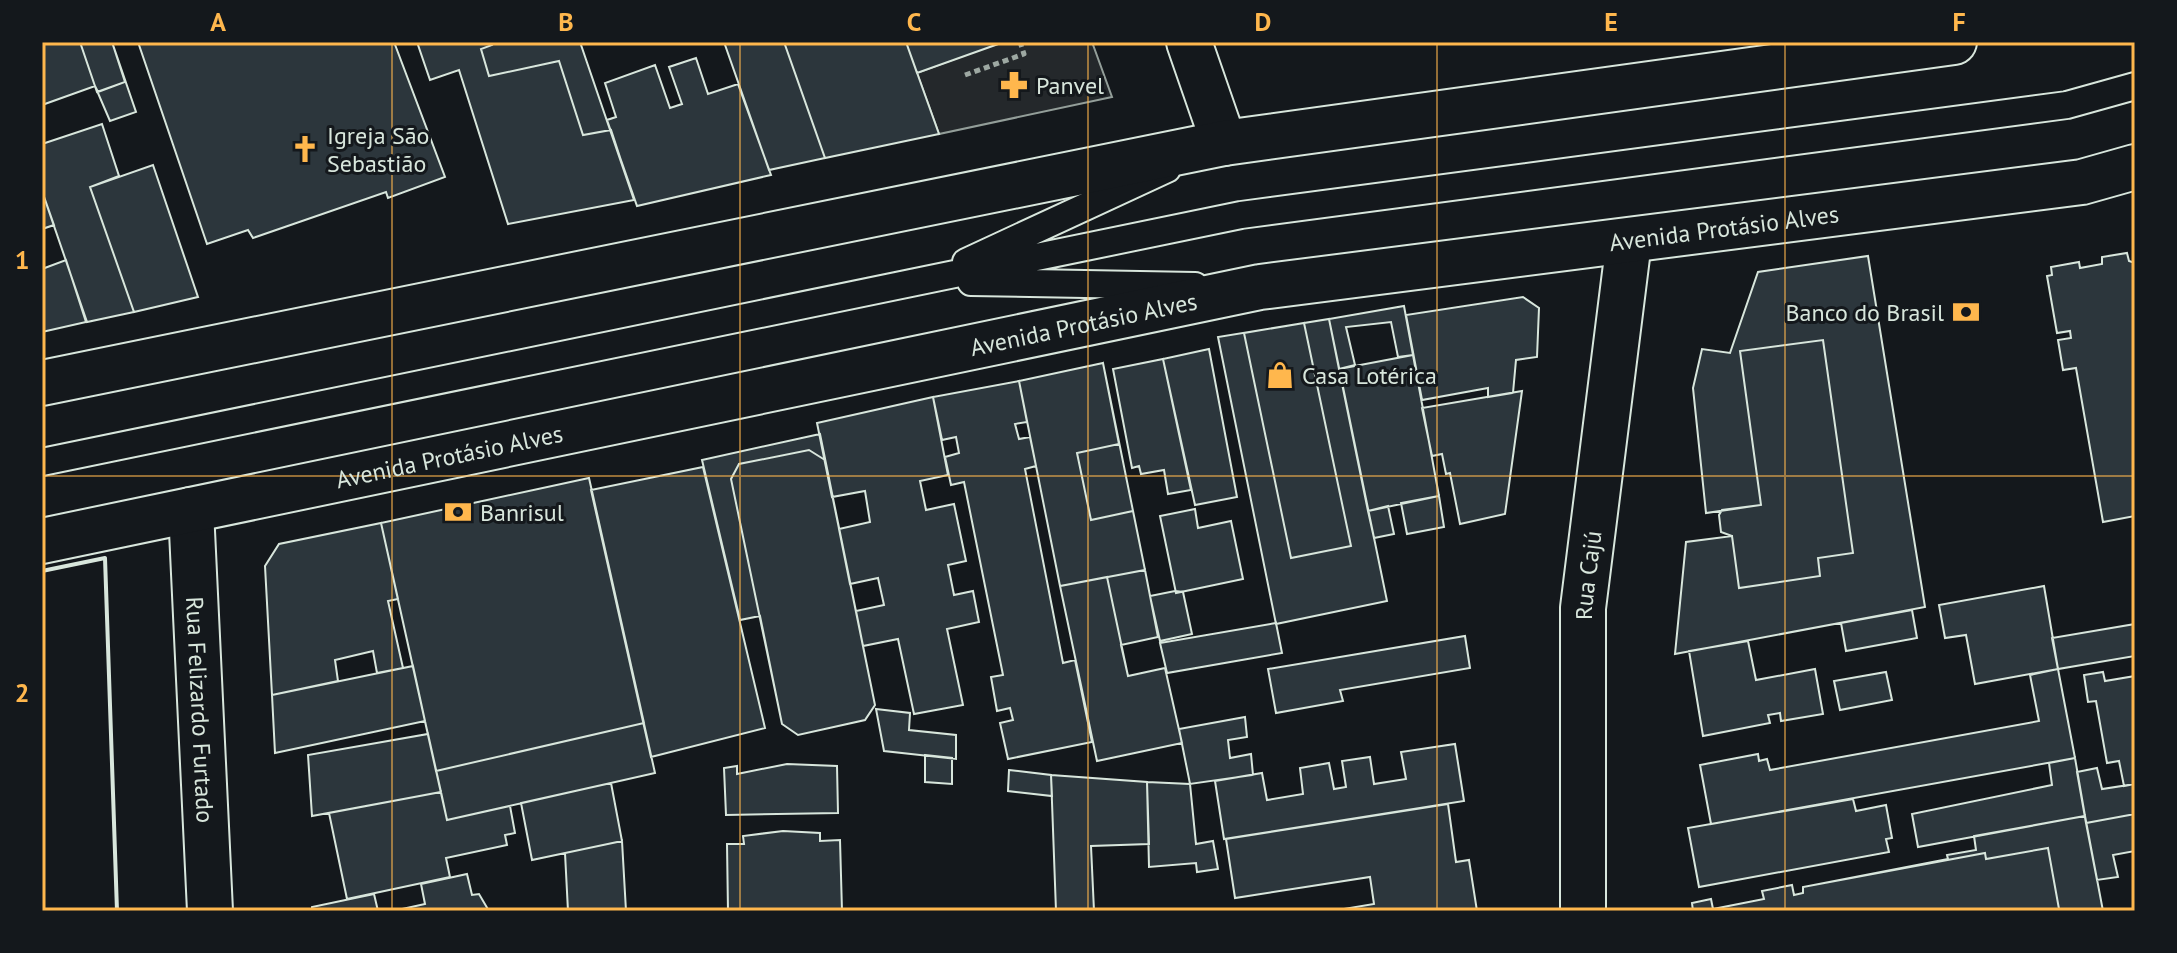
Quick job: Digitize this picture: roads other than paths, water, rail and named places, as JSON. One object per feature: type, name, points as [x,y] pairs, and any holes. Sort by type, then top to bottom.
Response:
[{"type":"main road","points":[[1189,42],[1224,143]]},
{"type":"main road","points":[[42,383],[1224,143],[1954,42]]},
{"type":"main road","name":"Avenida Protásio Alves","points":[[42,541],[1260,287],[2082,182],[2135,167]]},
{"type":"main road","name":"Rua Cajú","points":[[1583,911],[1583,608],[1629,241]]},
{"type":"main road","name":"Rua Felizardo Furtado","points":[[191,510],[210,911]]},
{"type":"lane","points":[[42,462],[1241,215],[2067,105],[2135,86]]},
{"type":"lane","points":[[923,281],[1224,143]]},
{"type":"lane","points":[[923,281],[1260,287]]},
{"type":"place","name":"Panvel","points":[[1014,85]]},
{"type":"place","name":"Igreja São Sebastião","points":[[305,149]]},
{"type":"place","name":"Banco do Brasil","points":[[1966,312]]},
{"type":"place","name":"Casa Lotérica","points":[[1280,375]]},
{"type":"place","name":"Banrisul","points":[[458,512]]}]
